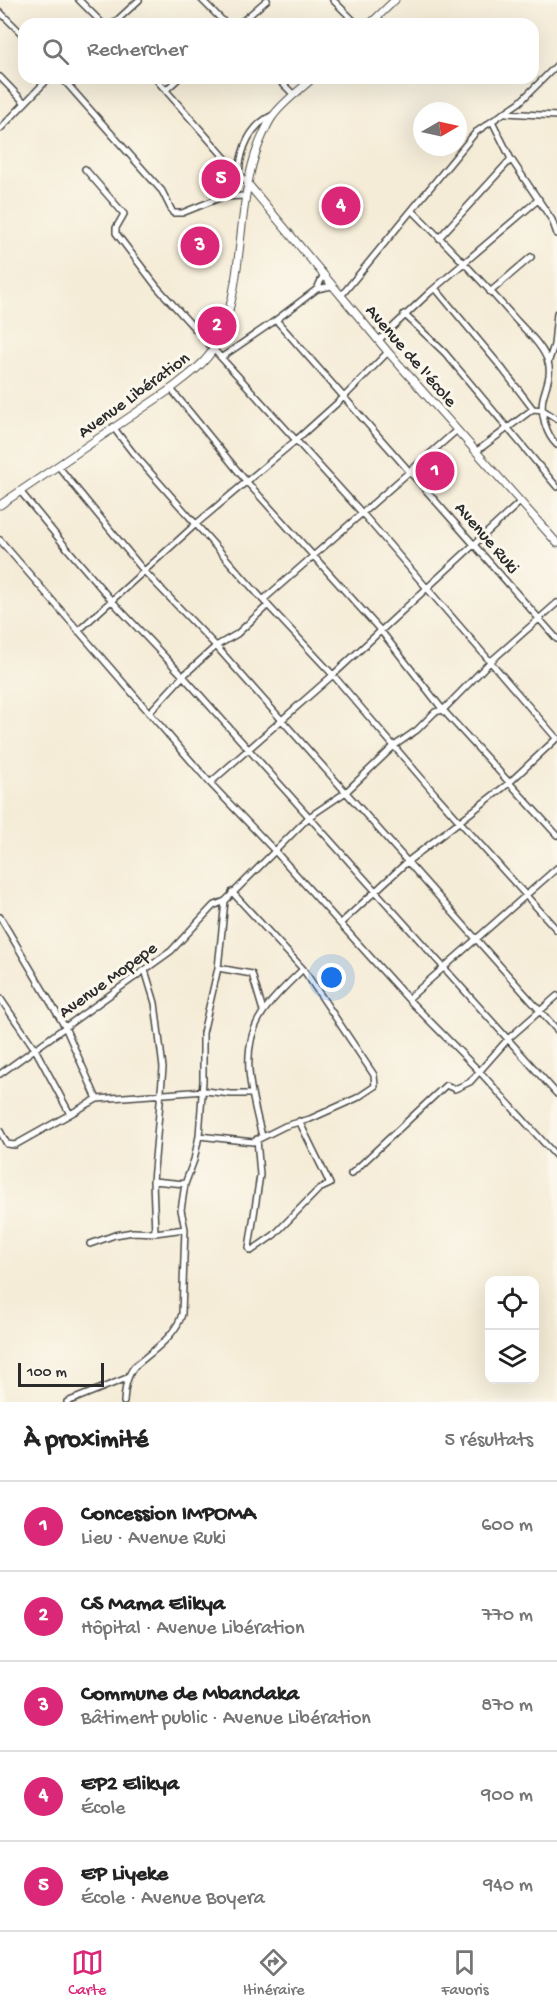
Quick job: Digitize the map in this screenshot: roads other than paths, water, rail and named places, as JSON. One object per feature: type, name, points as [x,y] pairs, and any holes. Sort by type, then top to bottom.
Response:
[{"type":"street","points":[[80,0],[97,18]]},
{"type":"street","points":[[119,18],[139,0]]},
{"type":"street","points":[[202,0],[220,18]]},
{"type":"street","points":[[246,18],[267,0]]},
{"type":"street","points":[[333,0],[351,18]]},
{"type":"street","points":[[376,18],[395,0]]},
{"type":"street","points":[[0,12],[18,30]]},
{"type":"street","points":[[539,84],[557,65]]},
{"type":"street","points":[[0,77],[26,102]]},
{"type":"street","points":[[0,129],[43,84]]},
{"type":"street","points":[[67,84],[162,191],[173,213],[182,213],[222,196],[245,196]]},
{"type":"street","points":[[160,84],[248,184]]},
{"type":"street","points":[[166,90],[172,84]]},
{"type":"street","points":[[283,84],[294,95]]},
{"type":"street","name":"Avenue Libération","points":[[0,505],[171,389],[196,369],[214,348],[224,323],[237,270],[245,196],[257,150],[273,115],[306,84]]},
{"type":"street","points":[[341,296],[476,132],[507,113],[539,84]]},
{"type":"street","points":[[507,113],[557,116]]},
{"type":"street","points":[[239,172],[240,158],[249,136],[261,121],[273,115]]},
{"type":"street","points":[[492,121],[511,159],[552,219],[557,234]]},
{"type":"street","points":[[440,238],[511,159]]},
{"type":"street","points":[[85,169],[124,214],[116,228],[116,234],[157,287],[363,514],[557,738],[509,783],[407,862],[340,923]]},
{"type":"street","name":"Avenue de l'école","points":[[248,184],[388,352],[557,543]]},
{"type":"street","points":[[379,340],[404,314],[539,199]]},
{"type":"street","points":[[412,210],[464,263],[534,341],[548,363]]},
{"type":"street","points":[[490,292],[531,257]]},
{"type":"street","points":[[317,289],[323,276]]},
{"type":"street","points":[[222,357],[317,289],[332,286]]},
{"type":"street","points":[[435,288],[474,333],[533,409]]},
{"type":"street","points":[[557,313],[554,345],[548,363],[549,375],[543,397],[543,410],[549,434],[557,445]]},
{"type":"street","points":[[404,314],[445,353],[557,487]]},
{"type":"street","name":"Avenue Ruki","points":[[276,320],[557,639]]},
{"type":"street","points":[[78,631],[196,524],[344,397],[388,352]]},
{"type":"street","points":[[171,389],[246,481],[381,631],[443,710],[557,835]]},
{"type":"street","points":[[477,451],[533,409],[543,410],[557,419]]},
{"type":"street","points":[[113,427],[263,600],[333,675],[557,930]]},
{"type":"street","points":[[263,600],[457,430]]},
{"type":"street","points":[[58,466],[144,571],[216,646],[557,1030]]},
{"type":"street","points":[[20,490],[112,601],[183,676],[557,1094]]},
{"type":"street","points":[[210,783],[282,722],[520,502]]},
{"type":"street","points":[[0,540],[210,783],[557,1157]]},
{"type":"street","name":"Avenue Mopepe","points":[[0,1074],[179,944],[213,906],[225,901],[309,817],[346,792],[394,746],[417,730],[435,712],[443,710],[490,662],[557,603]]},
{"type":"street","points":[[149,713],[183,676],[216,646],[237,634],[268,605]]},
{"type":"street","points":[[408,999],[557,868]]},
{"type":"street","points":[[199,1136],[253,1142],[260,1137],[299,1121],[310,1119],[357,1098],[375,1086],[375,1079],[303,969],[232,892]]},
{"type":"street","points":[[124,1402],[127,1378],[134,1367],[180,1323],[184,1299],[185,1229],[182,1210],[185,1184],[194,1160],[199,1136],[203,1033],[218,968],[225,901]]},
{"type":"street","points":[[0,917],[65,1028],[97,1099]]},
{"type":"street","points":[[218,968],[252,974],[263,1011]]},
{"type":"street","points":[[299,1121],[330,1184],[319,1189],[274,1235],[251,1251],[249,1248],[260,1175],[260,1137],[252,1094],[249,1046],[263,1011],[303,969]]},
{"type":"street","points":[[145,970],[155,1003],[163,1068],[153,1181],[155,1233]]},
{"type":"street","points":[[351,1174],[446,1085],[455,1089],[470,1082],[508,1039],[557,996]]},
{"type":"street","points":[[0,998],[35,1049],[70,1114]]},
{"type":"street","points":[[0,1131],[7,1144],[15,1145],[97,1099],[162,1094],[252,1094]]},
{"type":"street","points":[[153,1181],[185,1184]]},
{"type":"street","points":[[90,1244],[115,1235],[133,1232],[155,1233],[185,1229]]},
{"type":"street","points":[[68,1402],[127,1378]]},
{"type":"place","name":"EP Liyeke","points":[[221,179]]},
{"type":"place","name":"EP2 Elikya","points":[[341,206]]},
{"type":"place","name":"Commune de Mbandaka","points":[[200,246]]},
{"type":"place","name":"CS Mama Elikya","points":[[217,326]]},
{"type":"place","name":"Concession IMPOMA","points":[[435,471]]}]
